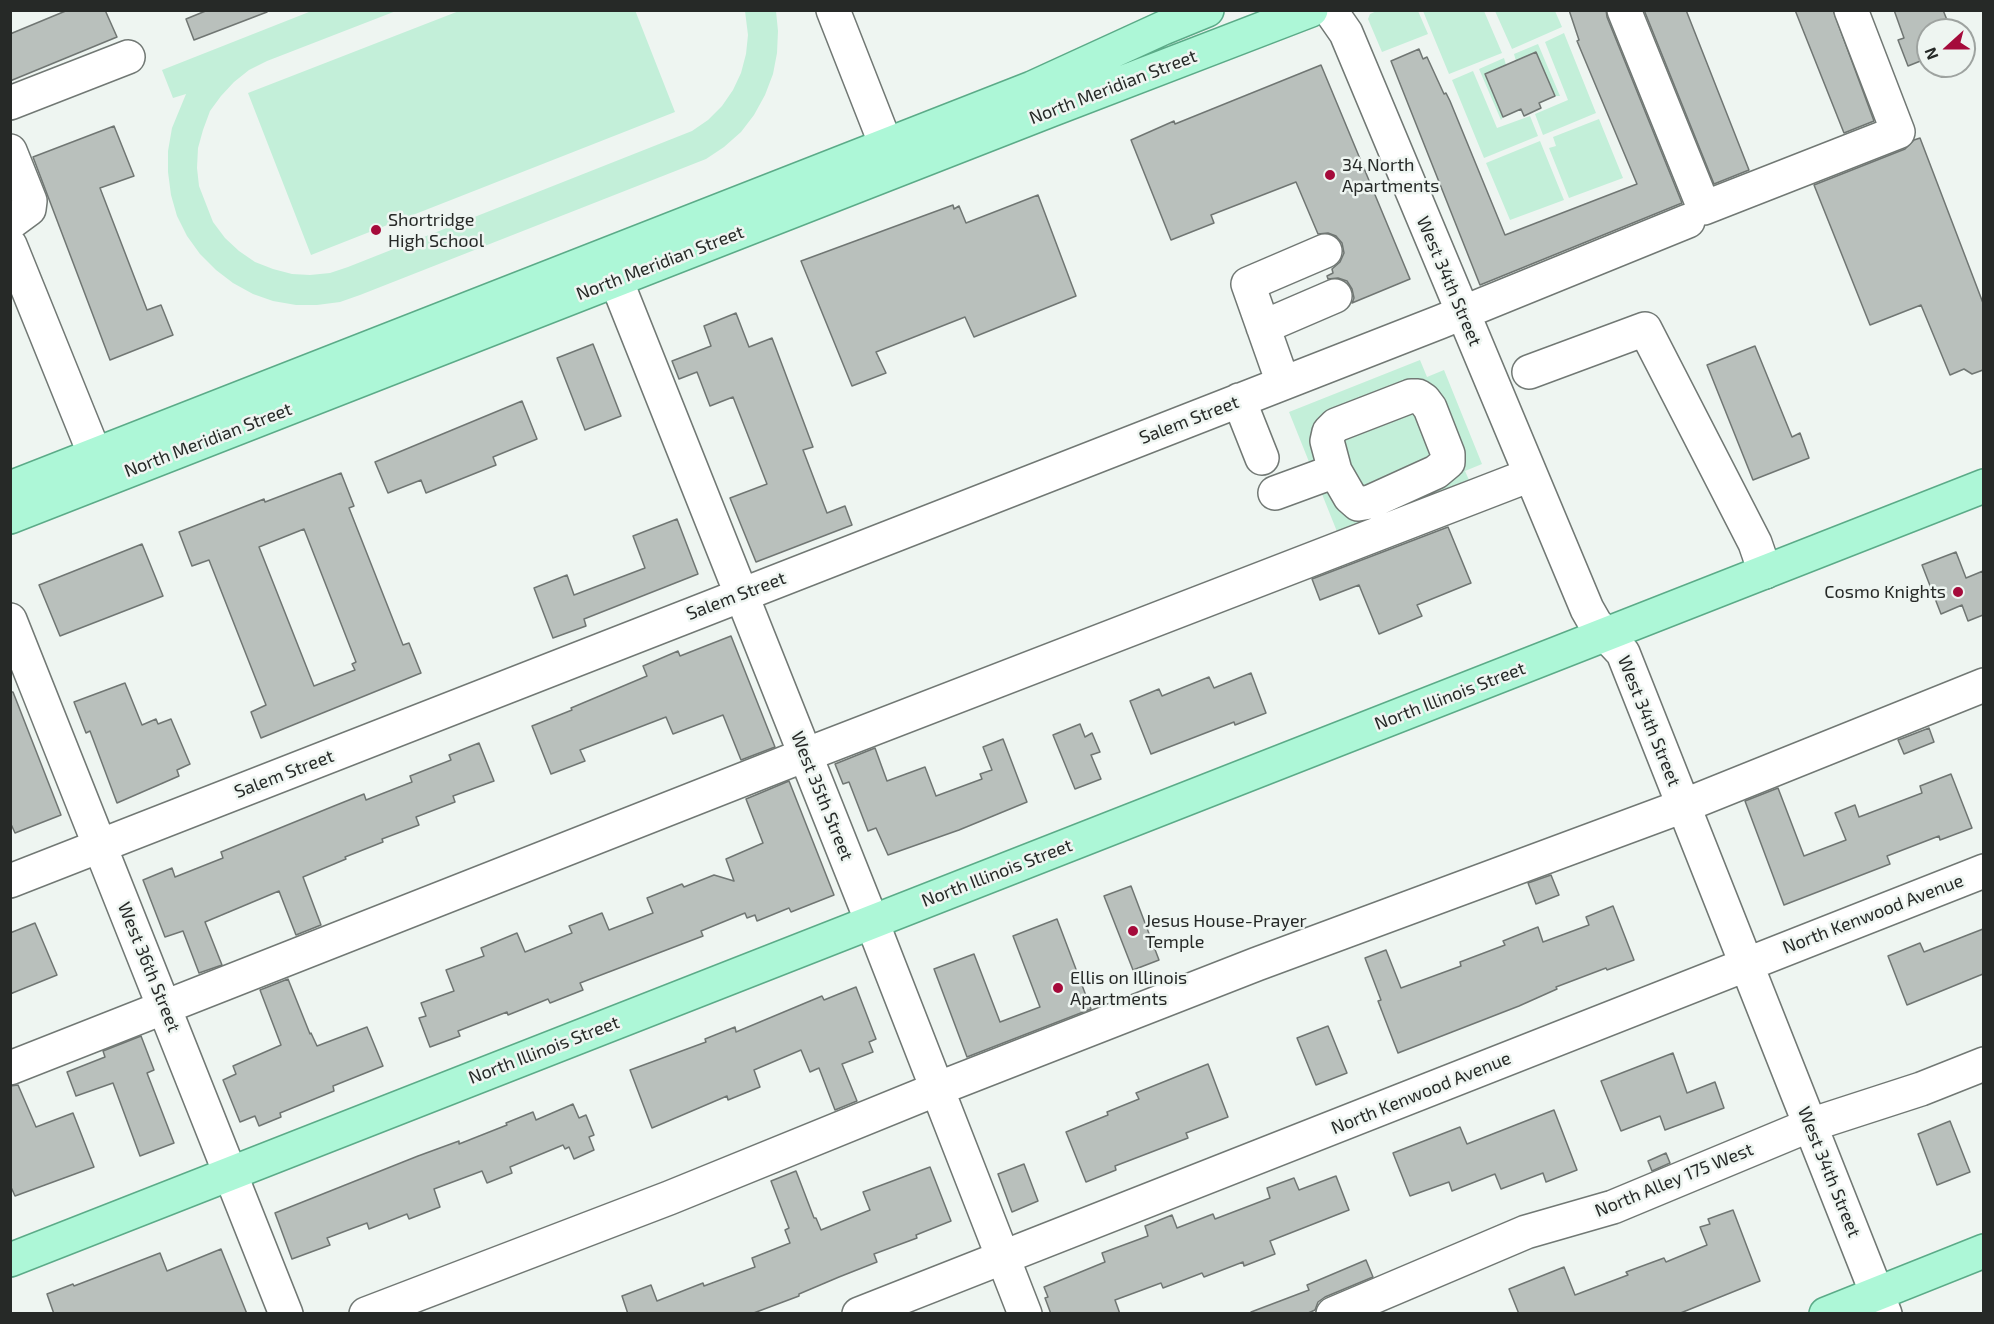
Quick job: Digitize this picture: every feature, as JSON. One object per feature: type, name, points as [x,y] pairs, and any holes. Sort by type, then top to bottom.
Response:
[{"type":"main road","name":"North Meridian Street","points":[[10,488],[1032,88],[1207,10]]},
{"type":"main road","name":"North Meridian Street","points":[[10,517],[1311,10]]},
{"type":"main road","name":"North Illinois Street","points":[[10,1260],[1983,486]]},
{"type":"main road","points":[[1826,1314],[1881,1303],[1983,1251]]},
{"type":"street","points":[[833,10],[886,145]]},
{"type":"street","name":"West 34th Street","points":[[1330,10],[1346,33],[1587,609],[1595,623],[1623,653],[1881,1303]]},
{"type":"street","points":[[1624,10],[1704,208],[1898,132],[1851,10]]},
{"type":"street","points":[[10,103],[128,57]]},
{"type":"street","points":[[10,152],[30,201],[29,209],[10,223]]},
{"type":"street","name":"Salem Street","points":[[10,881],[1463,313],[1688,221]]},
{"type":"street","points":[[10,245],[95,455]]},
{"type":"street","points":[[1283,383],[1248,284],[1325,251]]},
{"type":"street","name":"West 35th Street","points":[[616,280],[872,922],[1025,1314]]},
{"type":"street","points":[[1263,327],[1335,296]]},
{"type":"street","points":[[1529,372],[1645,329],[1755,543],[1765,572]]},
{"type":"street","points":[[1239,400],[1262,458]]},
{"type":"street","points":[[1275,493],[1335,471]]},
{"type":"street","points":[[10,1068],[805,755],[1530,475]]},
{"type":"street","name":"West 36th Street","points":[[10,620],[16,652],[101,846],[286,1314]]},
{"type":"street","points":[[366,1314],[669,1198],[937,1089],[1257,964],[1683,806],[1983,685]]},
{"type":"street","name":"North Kenwood Avenue","points":[[859,1314],[1983,871]]},
{"type":"street","name":"North Alley 175 West","points":[[1332,1314],[1526,1232],[1613,1207],[1810,1125],[1921,1089],[1983,1064]]},
{"type":"green space","points":[[314,10],[396,11],[249,70],[234,82],[210,111],[198,148],[199,186],[213,222],[225,238],[255,262],[292,274],[330,273],[348,267],[692,131],[722,106],[741,73],[748,35],[745,11],[776,11],[777,53],[773,74],[754,115],[741,132],[706,159],[360,295],[340,302],[296,305],[273,301],[253,294],[233,283],[200,254],[187,236],[177,216],[168,172],[168,151],[172,128],[186,94],[173,98],[162,70]]},
{"type":"green space","points":[[635,10],[675,112],[311,255],[248,93],[459,11]]},
{"type":"green space","points":[[1379,10],[1418,11],[1428,34],[1382,52],[1368,19],[1370,14]]},
{"type":"green space","points":[[1423,11],[1484,11],[1502,53],[1449,74]]},
{"type":"green space","points":[[1495,11],[1555,11],[1562,27],[1512,49]]},
{"type":"green space","points":[[1564,33],[1596,113],[1543,135],[1535,114],[1568,100],[1545,42]]},
{"type":"green space","points":[[1538,44],[1560,96],[1555,96],[1516,61],[1514,54]]},
{"type":"green space","points":[[1504,58],[1506,65],[1485,74],[1503,117],[1501,120],[1479,69]]},
{"type":"green space","points":[[1473,71],[1497,128],[1530,116],[1538,136],[1484,158],[1452,80]]},
{"type":"green space","points":[[1599,119],[1623,178],[1569,198],[1549,148],[1556,146],[1553,137]]},
{"type":"green space","points":[[1540,141],[1564,200],[1510,220],[1486,163]]},
{"type":"green space","points":[[1420,360],[1427,377],[1444,370],[1482,464],[1465,471],[1472,487],[1340,539],[1289,412]]},
{"type":"building","points":[[68,10],[105,10],[117,37],[10,81],[10,34]]},
{"type":"building","points":[[208,10],[267,10],[267,12],[194,40],[186,19]]},
{"type":"building","points":[[1569,10],[1606,10],[1682,203],[1480,285],[1391,61],[1419,49],[1423,59],[1427,57],[1444,94],[1446,93],[1450,101],[1505,235],[1637,184],[1577,41],[1579,40]]},
{"type":"building","points":[[1644,10],[1686,10],[1749,170],[1714,184]]},
{"type":"building","points":[[1795,10],[1833,10],[1874,121],[1844,133]]},
{"type":"building","points":[[1894,10],[1943,10],[1946,18],[1916,18],[1916,63],[1908,66],[1898,40],[1904,38]]},
{"type":"building","points":[[1536,52],[1555,96],[1539,103],[1541,108],[1524,116],[1521,109],[1503,117],[1485,74]]},
{"type":"building","name":"34 North Apartments","points":[[1321,65],[1410,279],[1352,303],[1354,298],[1352,289],[1347,281],[1338,278],[1328,279],[1327,276],[1333,273],[1332,269],[1340,262],[1344,253],[1342,243],[1336,236],[1328,233],[1318,234],[1296,182],[1211,215],[1214,223],[1171,240],[1131,140],[1174,121],[1175,124]]},
{"type":"building","points":[[114,126],[134,176],[100,188],[147,310],[161,305],[173,335],[110,360],[33,157]]},
{"type":"building","points":[[1920,138],[1983,303],[1983,370],[1972,374],[1964,369],[1950,375],[1921,305],[1870,325],[1814,185],[1905,149],[1914,140]]},
{"type":"building","points":[[1038,195],[1076,296],[974,337],[965,317],[876,352],[886,373],[852,386],[801,261],[953,205],[954,209],[959,206],[966,223]]},
{"type":"building","points":[[736,313],[749,347],[772,338],[813,447],[803,450],[827,513],[845,506],[852,525],[756,562],[730,498],[767,484],[733,397],[710,406],[697,372],[679,379],[672,361],[711,346],[704,326]]},
{"type":"building","points":[[593,344],[621,416],[585,430],[557,358]]},
{"type":"building","points":[[1755,346],[1792,437],[1800,433],[1809,458],[1753,480],[1707,365]]},
{"type":"building","points":[[522,401],[537,439],[493,457],[496,465],[426,493],[421,480],[388,493],[375,462]]},
{"type":"building","points":[[341,473],[354,506],[349,508],[403,645],[409,643],[421,673],[261,738],[251,712],[266,705],[209,560],[192,566],[179,532],[264,499],[265,502]],"holes":[[[304,529],[356,662],[352,664],[355,670],[314,686],[259,547]]]},
{"type":"building","points":[[677,519],[698,574],[584,619],[586,626],[553,638],[534,588],[567,575],[574,595],[645,568],[633,536]]},
{"type":"building","points":[[1448,527],[1471,583],[1417,605],[1422,616],[1379,634],[1359,585],[1320,600],[1312,579]]},
{"type":"building","points":[[142,544],[163,596],[60,636],[39,585]]},
{"type":"building","name":"Cosmo Knights","points":[[1956,552],[1966,578],[1983,571],[1983,615],[1968,621],[1962,605],[1941,614],[1922,565]]},
{"type":"building","points":[[731,636],[775,747],[741,760],[723,715],[673,734],[666,717],[580,750],[585,761],[551,774],[532,726],[647,676],[643,666],[678,651],[680,656]]},
{"type":"building","points":[[1251,673],[1266,713],[1235,725],[1234,722],[1151,754],[1130,701],[1159,689],[1162,696],[1209,677],[1214,688]]},
{"type":"building","points":[[125,683],[142,725],[156,719],[158,724],[171,719],[190,764],[177,770],[179,776],[117,803],[90,731],[86,733],[74,702]]},
{"type":"building","points":[[10,692],[13,692],[61,815],[15,833],[10,822]]},
{"type":"building","points":[[1080,724],[1085,737],[1092,733],[1100,752],[1091,755],[1101,779],[1075,789],[1053,735]]},
{"type":"building","points":[[1929,728],[1934,742],[1904,754],[1898,740]]},
{"type":"building","points":[[1003,739],[1027,802],[959,830],[888,855],[876,828],[868,831],[849,782],[843,784],[835,764],[875,748],[887,781],[925,767],[936,796],[982,779],[980,774],[992,770],[983,747]]},
{"type":"building","points":[[479,743],[494,781],[453,796],[455,802],[416,817],[419,825],[382,839],[383,842],[303,877],[321,925],[296,935],[279,891],[205,922],[222,965],[199,973],[183,931],[165,937],[143,880],[172,868],[175,877],[223,858],[221,852],[334,806],[364,794],[366,800],[412,782],[410,776],[451,760],[449,755]]},
{"type":"building","points":[[1951,774],[1972,828],[1940,840],[1939,836],[1887,856],[1890,864],[1784,905],[1745,801],[1778,788],[1804,856],[1846,840],[1835,813],[1855,805],[1859,817],[1922,793],[1920,786]]},
{"type":"building","points":[[789,781],[834,895],[791,912],[789,908],[757,921],[755,915],[747,918],[745,913],[701,931],[703,936],[580,983],[583,990],[550,1003],[548,999],[508,1015],[507,1012],[458,1031],[460,1036],[430,1047],[419,1018],[426,1016],[421,1003],[454,991],[446,970],[484,956],[481,948],[517,933],[525,952],[572,933],[569,926],[602,913],[609,930],[653,913],[647,898],[682,884],[684,887],[714,875],[734,881],[726,859],[763,843],[746,799]]},
{"type":"building","points":[[1551,875],[1559,895],[1536,904],[1528,883]]},
{"type":"building","name":"Jesus House-Prayer Temple","points":[[1131,886],[1159,960],[1133,970],[1104,896]]},
{"type":"building","points":[[1613,906],[1634,960],[1556,987],[1557,989],[1519,1006],[1398,1053],[1378,1001],[1381,1000],[1365,958],[1386,950],[1401,988],[1461,966],[1460,962],[1505,945],[1503,941],[1538,927],[1543,942],[1589,925],[1586,917]]},
{"type":"building","name":"Ellis on Illinois Apartments","points":[[1057,919],[1091,1009],[967,1057],[934,969],[974,954],[1000,1022],[1040,1007],[1013,936]]},
{"type":"building","points":[[35,923],[57,975],[10,994],[10,933]]},
{"type":"building","points":[[1983,929],[1983,974],[1907,1005],[1888,956],[1920,943],[1924,952]]},
{"type":"building","points":[[288,979],[317,1046],[367,1027],[383,1066],[333,1086],[334,1091],[280,1113],[281,1117],[259,1126],[255,1116],[240,1122],[223,1080],[236,1074],[233,1066],[281,1045],[260,990]]},
{"type":"building","points":[[856,987],[876,1039],[869,1042],[873,1052],[842,1064],[857,1101],[835,1110],[819,1068],[810,1072],[801,1050],[754,1070],[760,1087],[728,1100],[727,1096],[652,1128],[630,1070],[706,1042],[705,1039],[735,1027],[736,1032],[822,996],[824,1000]]},
{"type":"building","points":[[1328,1026],[1347,1073],[1316,1085],[1297,1038]]},
{"type":"building","points":[[141,1036],[154,1070],[147,1073],[174,1143],[140,1156],[113,1083],[76,1096],[67,1072],[105,1057],[103,1051]]},
{"type":"building","points":[[1673,1053],[1687,1093],[1715,1082],[1724,1108],[1665,1130],[1660,1116],[1621,1131],[1601,1081]]},
{"type":"building","points":[[1208,1064],[1228,1117],[1186,1133],[1188,1138],[1115,1166],[1116,1170],[1086,1182],[1066,1132],[1108,1115],[1107,1112],[1139,1099],[1136,1093]]},
{"type":"building","points":[[18,1085],[36,1127],[73,1113],[94,1167],[15,1196],[10,1185],[10,1086]]},
{"type":"building","points":[[573,1104],[579,1118],[586,1115],[594,1135],[589,1137],[594,1150],[574,1159],[569,1147],[565,1149],[563,1145],[510,1167],[512,1173],[487,1183],[482,1171],[434,1189],[440,1207],[409,1219],[407,1214],[369,1229],[367,1223],[327,1238],[330,1245],[292,1259],[275,1213],[418,1156],[459,1141],[459,1144],[533,1112],[536,1120]]},
{"type":"building","points":[[1554,1110],[1577,1170],[1546,1182],[1543,1173],[1501,1189],[1495,1174],[1452,1191],[1449,1182],[1410,1196],[1393,1153],[1460,1127],[1467,1144]]},
{"type":"building","points":[[1950,1121],[1970,1172],[1937,1185],[1918,1134]]},
{"type":"building","points":[[1666,1153],[1670,1163],[1652,1171],[1648,1161]]},
{"type":"building","points":[[1024,1164],[1038,1201],[1012,1212],[998,1174]]},
{"type":"building","points":[[930,1167],[951,1221],[916,1235],[917,1238],[874,1254],[877,1262],[751,1314],[628,1314],[622,1296],[651,1285],[657,1301],[703,1283],[704,1286],[755,1267],[752,1258],[790,1243],[785,1230],[789,1228],[771,1181],[796,1171],[821,1230],[870,1210],[863,1192]]},
{"type":"building","points":[[1336,1176],[1349,1210],[1270,1241],[1275,1254],[1244,1266],[1243,1262],[1204,1277],[1202,1273],[1163,1288],[1161,1283],[1115,1300],[1120,1314],[1051,1314],[1044,1287],[1105,1262],[1102,1253],[1148,1236],[1145,1226],[1172,1215],[1177,1228],[1213,1214],[1215,1219],[1270,1198],[1267,1188],[1294,1178],[1299,1190]]},
{"type":"building","points":[[1733,1210],[1760,1281],[1678,1314],[1519,1314],[1509,1289],[1564,1267],[1575,1295],[1628,1275],[1626,1272],[1664,1258],[1666,1262],[1707,1245],[1700,1227],[1710,1224],[1708,1219]]},
{"type":"building","points":[[221,1249],[247,1314],[54,1314],[47,1294],[160,1253],[167,1271]]},
{"type":"building","points":[[1366,1260],[1373,1277],[1325,1297],[1318,1302],[1315,1310],[1306,1314],[1252,1314],[1251,1312],[1309,1290],[1307,1285]]},
{"type":"place","name":"34 North Apartments","points":[[1330,175]]},
{"type":"place","name":"Shortridge High School","points":[[376,230]]},
{"type":"place","name":"Cosmo Knights","points":[[1958,592]]},
{"type":"place","name":"Jesus House-Prayer Temple","points":[[1133,931]]},
{"type":"place","name":"Ellis on Illinois Apartments","points":[[1058,988]]}]
